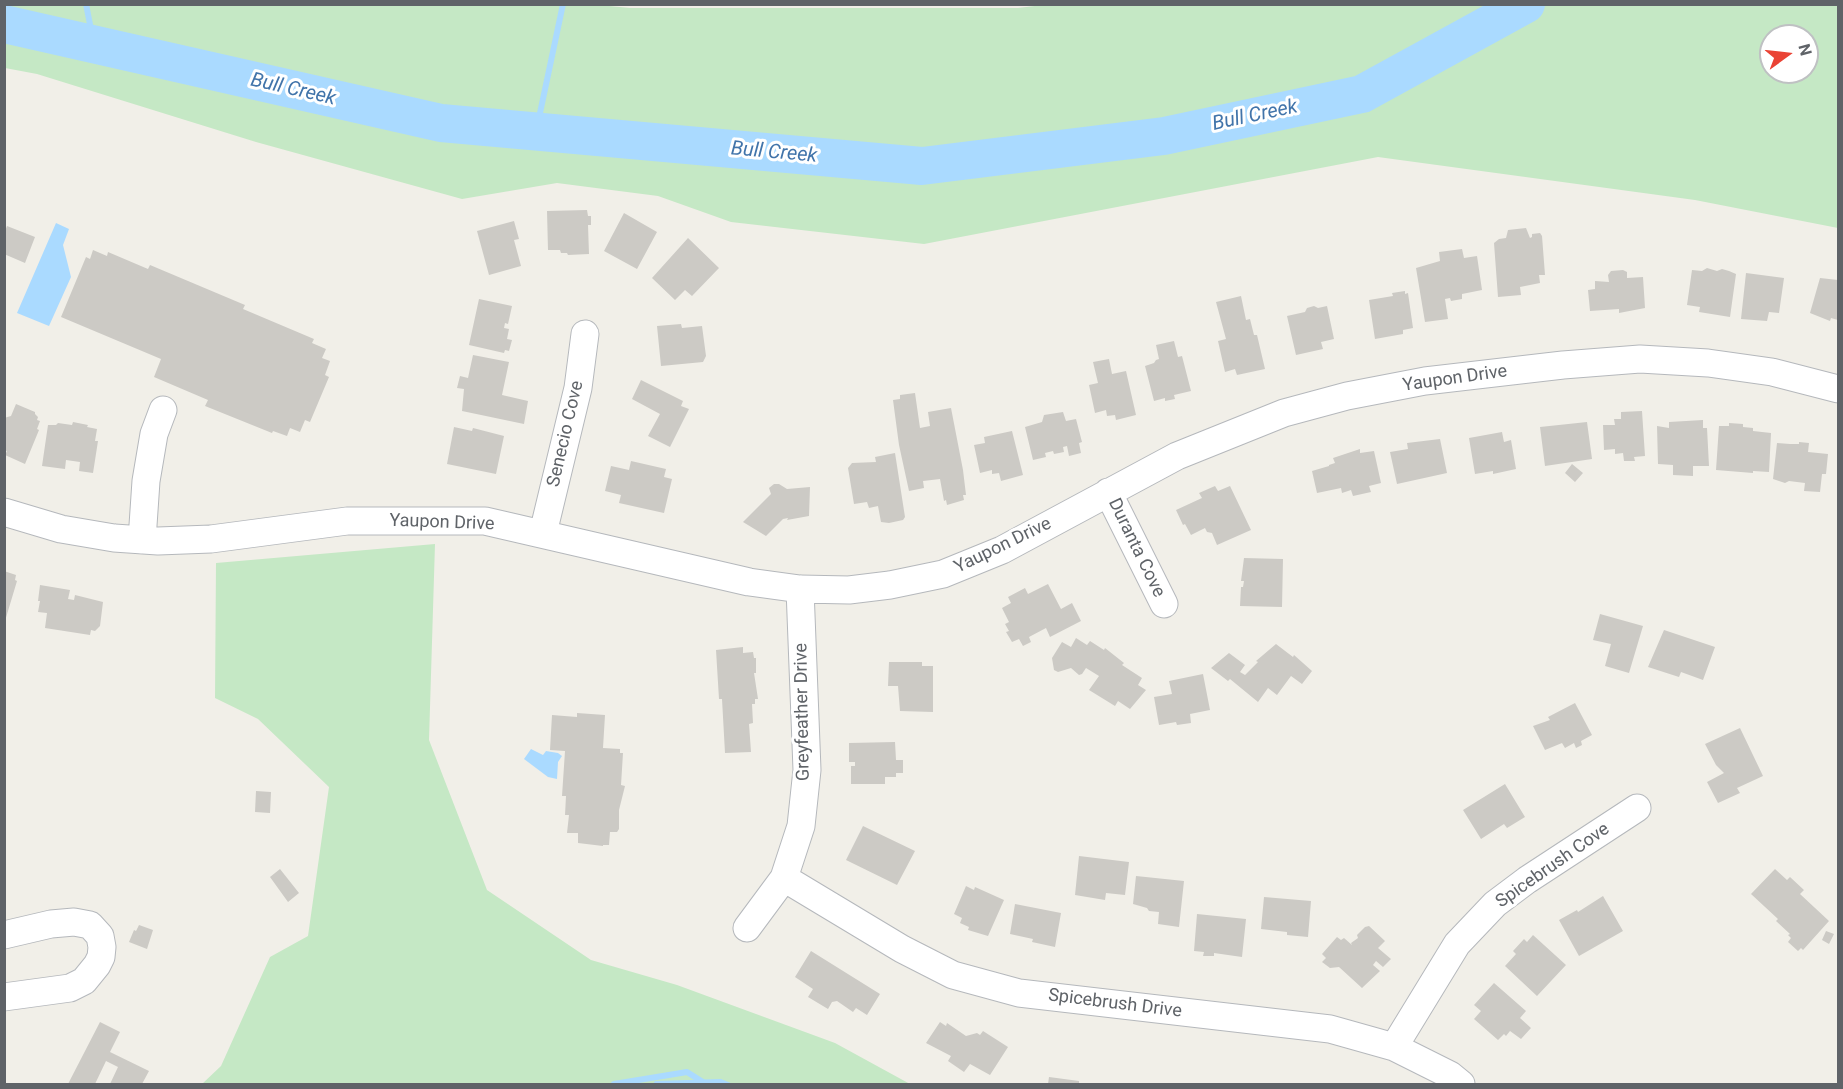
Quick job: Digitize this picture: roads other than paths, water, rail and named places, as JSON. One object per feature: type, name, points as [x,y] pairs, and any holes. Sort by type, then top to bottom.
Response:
[{"type":"street","name":"Senecio Cove","points":[[543,533],[578,388],[585,334]]},
{"type":"street","name":"Yaupon Drive","points":[[4,512],[61,528],[114,538],[141,540],[212,539],[347,521],[485,521],[748,582],[800,589],[849,590],[890,585],[943,574],[1002,550],[1177,456],[1284,413],[1347,396],[1425,381],[1563,365],[1640,359],[1708,363],[1772,372],[1839,389]]},
{"type":"street","points":[[141,540],[147,472],[154,434],[163,410]]},
{"type":"street","name":"Duranta Cove","points":[[1108,492],[1164,604]]},
{"type":"street","name":"Greyfeather Drive","points":[[747,928],[784,878],[801,826],[807,770],[800,589]]},
{"type":"street","name":"Spicebrush Cove","points":[[1394,1047],[1457,944],[1494,904],[1637,808]]},
{"type":"street","name":"Spicebrush Drive","points":[[784,878],[902,949],[953,975],[1018,993],[1330,1029],[1394,1047],[1450,1075],[1461,1084]]},
{"type":"street","points":[[4,935],[51,924],[74,922],[90,925],[100,936],[102,947],[97,965],[84,981],[70,988],[4,997]]},
{"type":"water","points":[[56,223],[69,229],[63,245],[71,277],[49,326],[17,313]]},
{"type":"water","points":[[531,749],[543,755],[546,751],[562,756],[558,762],[557,779],[548,777],[524,759]]},
{"type":"water","points":[[721,1079],[733,1084],[653,1084],[655,1081]]},
{"type":"waterway","points":[[86,4],[94,45]]},
{"type":"waterway","points":[[536,132],[563,4]]},
{"type":"waterway","name":"Bull Creek","points":[[4,24],[441,123],[922,166],[1164,136],[1362,94],[1526,4]]},
{"type":"waterway","points":[[614,1084],[687,1072],[706,1084]]}]
